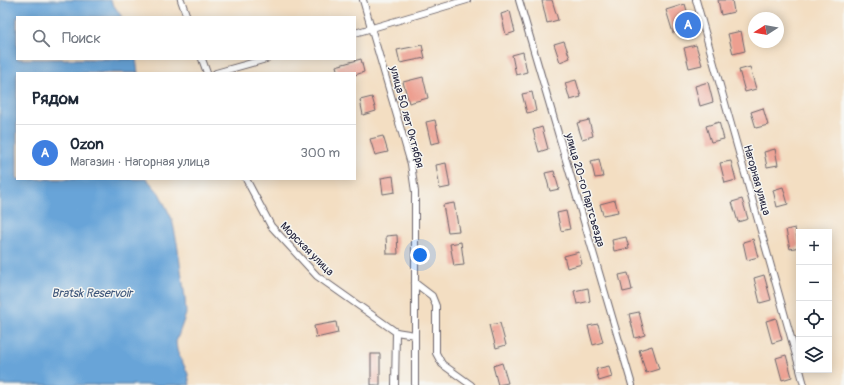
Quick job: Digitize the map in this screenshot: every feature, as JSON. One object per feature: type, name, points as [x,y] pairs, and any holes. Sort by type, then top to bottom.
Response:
[{"type":"street","points":[[182,0],[187,16]]},
{"type":"street","name":"улица 50 лет Октября","points":[[363,0],[411,164],[415,192],[415,385]]},
{"type":"street","points":[[356,34],[467,0]]},
{"type":"street","name":"улица 20-го Партсъезда","points":[[519,0],[632,385]]},
{"type":"street","name":"Нагорная улица","points":[[696,0],[796,355]]},
{"type":"street","points":[[202,60],[207,72]]},
{"type":"street","points":[[220,72],[262,60]]},
{"type":"street","name":"Морская улица","points":[[247,180],[271,226],[317,276],[396,332],[415,335]]},
{"type":"street","points":[[415,283],[432,296],[436,306],[436,353],[442,364],[471,385]]},
{"type":"street","points":[[395,385],[396,332]]},
{"type":"street","points":[[801,373],[804,385]]},
{"type":"water","name":"Bratsk Reservoir","points":[[0,0],[110,0],[121,16],[16,16],[16,60],[136,60],[138,72],[16,72],[16,180],[148,180],[159,193],[172,219],[177,243],[186,314],[176,342],[177,350],[188,374],[190,385],[0,385]]},
{"type":"building","points":[[552,0],[558,20],[547,23],[542,1]]},
{"type":"building","points":[[718,0],[732,0],[734,12],[721,15]]},
{"type":"building","points":[[685,4],[692,28],[673,33],[666,10]]},
{"type":"building","points":[[510,11],[515,32],[506,35],[501,14]]},
{"type":"building","points":[[741,31],[745,51],[733,54],[728,34]]},
{"type":"building","points":[[564,41],[570,58],[560,62],[554,44]]},
{"type":"building","points":[[422,45],[425,58],[400,63],[397,50]]},
{"type":"building","points":[[696,45],[702,65],[689,68],[684,48]]},
{"type":"building","points":[[523,52],[527,72],[516,75],[512,55]]},
{"type":"building","points":[[361,59],[364,72],[356,75],[356,72],[338,72],[336,66]]},
{"type":"building","points":[[750,67],[756,89],[745,92],[739,70]]},
{"type":"building","points":[[423,77],[428,98],[409,103],[403,82]]},
{"type":"building","points":[[576,80],[581,97],[570,100],[565,83]]},
{"type":"building","points":[[708,82],[713,102],[700,106],[695,86]]},
{"type":"building","points":[[532,92],[536,111],[527,113],[522,94]]},
{"type":"building","points":[[372,97],[376,111],[363,115],[360,100]]},
{"type":"building","points":[[763,108],[768,125],[756,128],[751,112]]},
{"type":"building","points":[[435,120],[440,142],[431,144],[426,122]]},
{"type":"building","points":[[589,120],[593,136],[582,139],[577,123]]},
{"type":"building","points":[[719,122],[724,139],[711,142],[706,126]]},
{"type":"building","points":[[542,127],[548,149],[539,152],[533,130]]},
{"type":"building","points":[[383,136],[388,152],[375,155],[370,139]]},
{"type":"building","points":[[775,149],[778,165],[767,167],[764,152]]},
{"type":"building","points":[[599,159],[603,177],[595,178],[591,161]]},
{"type":"building","points":[[731,161],[736,180],[725,183],[720,163]]},
{"type":"building","points":[[446,163],[450,187],[440,189],[436,165]]},
{"type":"building","points":[[554,171],[559,189],[550,191],[545,173]]},
{"type":"building","points":[[393,176],[395,192],[383,194],[381,178]]},
{"type":"building","points":[[783,187],[788,204],[777,207],[773,190]]},
{"type":"building","points":[[742,199],[748,219],[738,222],[732,202]]},
{"type":"building","points":[[615,200],[618,212],[603,215],[600,204]]},
{"type":"building","points":[[454,203],[459,231],[448,232],[443,205]]},
{"type":"building","points":[[566,211],[570,229],[561,231],[557,213]]},
{"type":"building","points":[[795,228],[796,248],[790,249],[786,230]]},
{"type":"building","points":[[397,235],[398,254],[387,254],[386,236]]},
{"type":"building","points":[[626,237],[629,248],[614,251],[612,240]]},
{"type":"building","points":[[753,239],[758,257],[747,260],[743,242]]},
{"type":"building","points":[[461,242],[464,265],[454,266],[450,244]]},
{"type":"building","points":[[579,252],[582,264],[567,268],[564,256]]},
{"type":"building","points":[[628,273],[632,290],[623,292],[619,275]]},
{"type":"building","points":[[764,275],[771,300],[760,303],[754,278]]},
{"type":"building","points":[[588,288],[590,301],[577,304],[574,291]]},
{"type":"building","points":[[639,312],[645,335],[635,338],[629,314]]},
{"type":"building","points":[[776,318],[782,340],[772,343],[766,321]]},
{"type":"building","points":[[336,322],[338,333],[316,338],[314,326]]},
{"type":"building","points":[[500,323],[506,345],[496,348],[490,325]]},
{"type":"building","points":[[598,324],[603,342],[593,345],[588,326]]},
{"type":"building","points":[[652,346],[659,369],[646,373],[639,350]]},
{"type":"building","points":[[371,354],[380,354],[380,385],[371,385]]},
{"type":"building","points":[[786,355],[792,377],[782,380],[776,358]]},
{"type":"building","points":[[502,363],[508,383],[498,385],[493,366]]},
{"type":"building","points":[[609,366],[612,377],[599,381],[596,369]]},
{"type":"place","name":"Ozon","points":[[688,25]]}]
